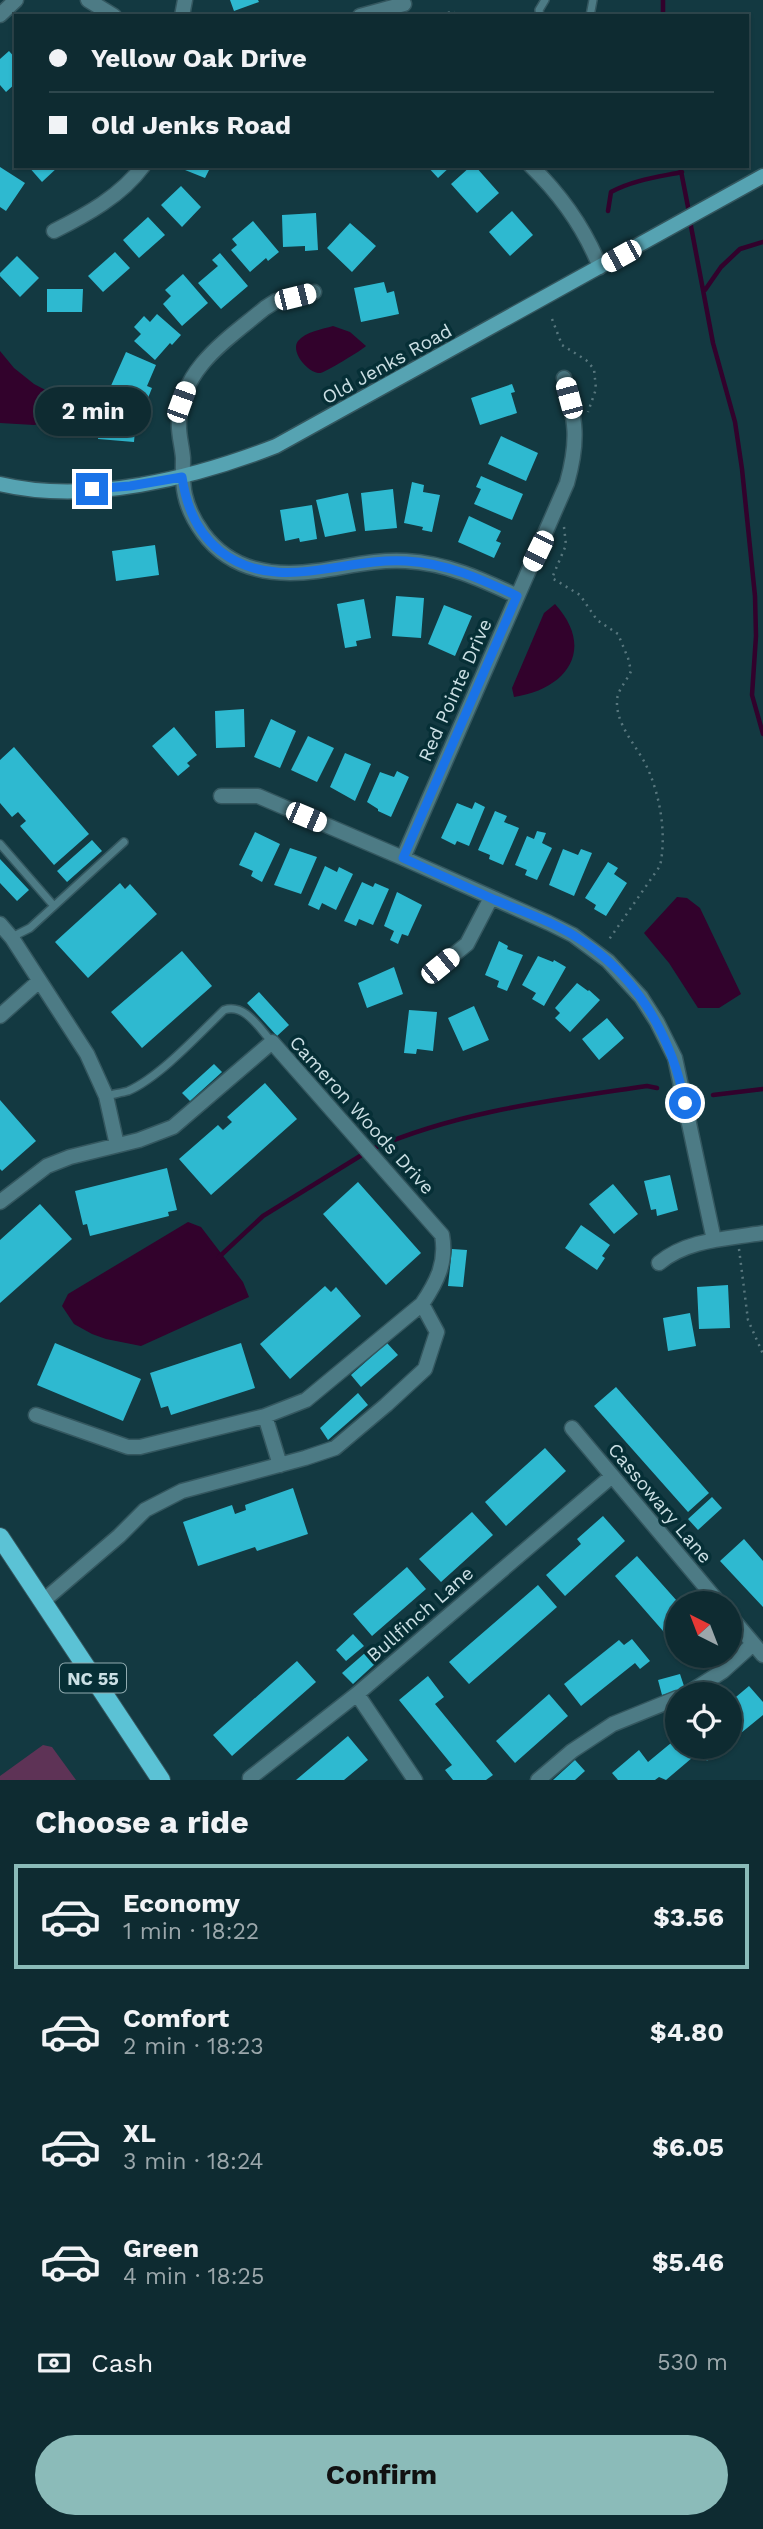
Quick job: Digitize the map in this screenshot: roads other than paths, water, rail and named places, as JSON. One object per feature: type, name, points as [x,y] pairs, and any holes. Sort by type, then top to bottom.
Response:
[{"type":"main road","name":"NC 55","points":[[0,1536],[161,1780]]},
{"type":"street","points":[[0,15],[16,0]]},
{"type":"street","points":[[88,0],[111,14]]},
{"type":"street","points":[[370,14],[405,7]]},
{"type":"street","points":[[54,232],[102,204],[141,168]]},
{"type":"street","points":[[533,168],[553,188],[576,218],[600,267]]},
{"type":"street","name":"Old Jenks Road","points":[[0,484],[72,490],[130,486],[182,477],[226,465],[276,446],[763,176]]},
{"type":"street","points":[[314,292],[276,301],[265,308],[206,358],[194,372],[181,402],[179,419],[185,497],[197,523],[214,546],[241,565],[274,573],[316,571],[387,561],[428,563],[462,571],[517,596]]},
{"type":"street","name":"Red Pointe Drive","points":[[403,858],[568,483],[576,443],[575,417],[564,379]]},
{"type":"street","points":[[221,796],[258,796],[573,935],[608,961],[642,997],[675,1058],[714,1240]]},
{"type":"street","points":[[440,966],[467,944],[491,898]]},
{"type":"street","points":[[0,924],[12,938],[87,1055],[106,1096],[117,1145]]},
{"type":"street","points":[[0,1016],[38,982]]},
{"type":"street","name":"Cameron Woods Drive","points":[[0,1202],[47,1166],[70,1157],[139,1140],[173,1127],[272,1042],[442,1235],[445,1251],[433,1287],[422,1304],[306,1400],[265,1416],[141,1447],[128,1447],[36,1416]]},
{"type":"street","points":[[659,1263],[679,1249],[714,1240],[763,1233]]},
{"type":"street","points":[[43,1602],[145,1510],[182,1491],[335,1448],[425,1369],[437,1332],[422,1304]]},
{"type":"street","points":[[265,1416],[280,1465]]},
{"type":"street","name":"Cassowary Lane","points":[[572,1428],[709,1591]]},
{"type":"street","name":"Bullfinch Lane","points":[[250,1778],[357,1694],[612,1476]]},
{"type":"street","points":[[742,1631],[763,1655]]},
{"type":"street","points":[[706,1682],[723,1671],[753,1644]]},
{"type":"street","points":[[357,1694],[415,1780]]},
{"type":"street","points":[[538,1780],[572,1751],[613,1724],[665,1703]]},
{"type":"lane","points":[[12,938],[30,928],[124,842]]},
{"type":"lane","points":[[0,844],[54,906]]},
{"type":"lane","points":[[106,1096],[127,1091],[148,1078],[183,1050],[224,1010],[232,1007],[246,1014],[272,1042]]},
{"type":"waterway","points":[[663,0],[663,14]]},
{"type":"waterway","points":[[680,168],[689,212]]},
{"type":"waterway","points":[[608,211],[611,192],[637,182],[682,172]]},
{"type":"waterway","points":[[690,221],[713,343],[735,422],[742,469],[755,596],[756,636],[752,695],[763,734]]},
{"type":"waterway","points":[[705,290],[721,267],[740,249],[763,242]]},
{"type":"waterway","points":[[372,1149],[439,1125],[507,1108],[647,1086],[657,1088]]},
{"type":"waterway","points":[[713,1095],[763,1089]]},
{"type":"waterway","points":[[219,1257],[263,1216],[365,1153]]}]
